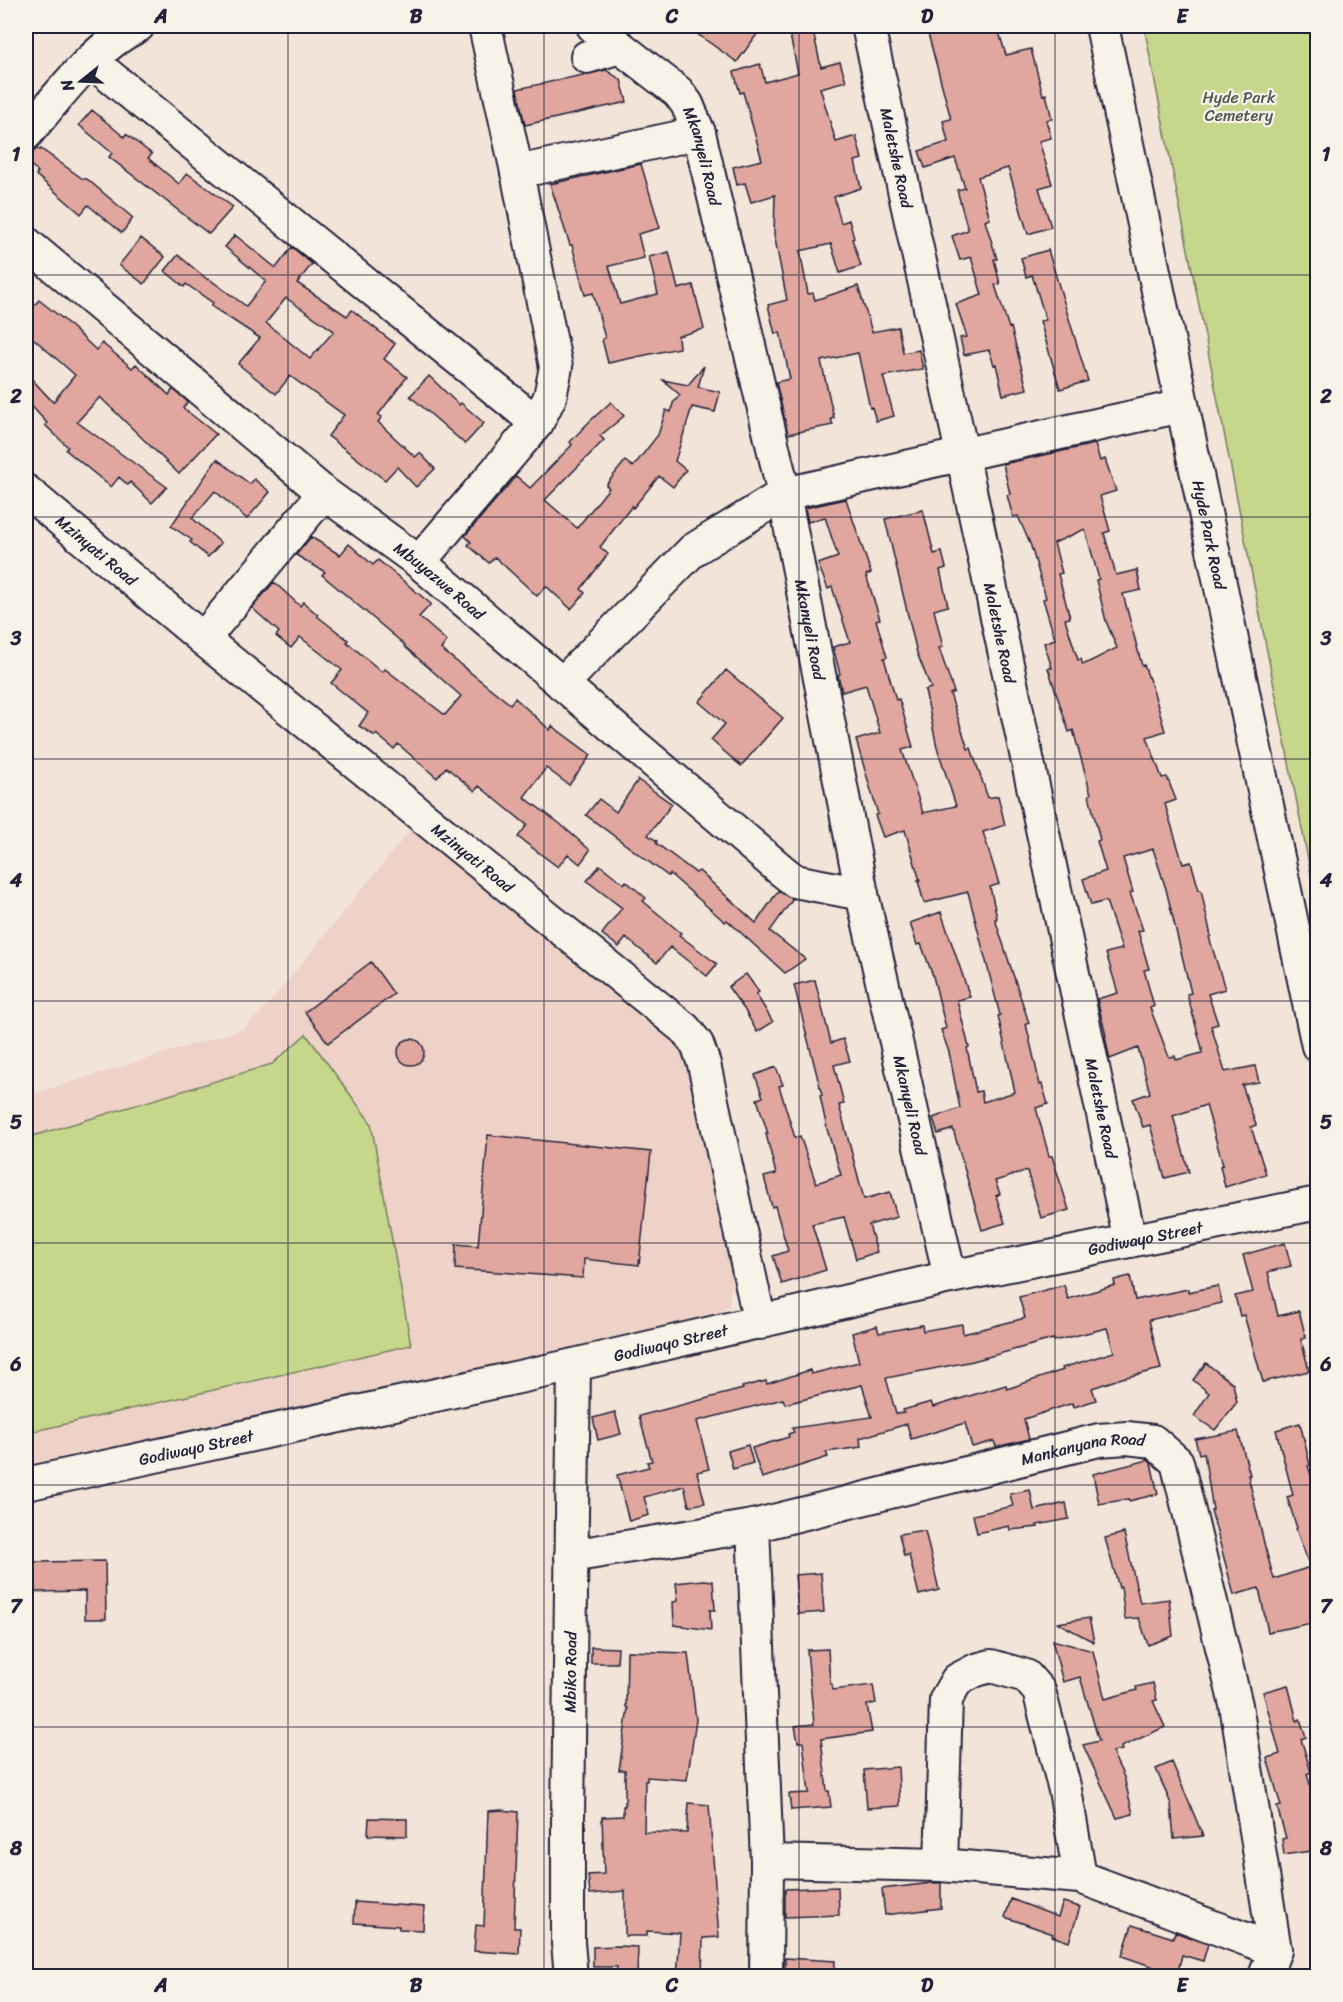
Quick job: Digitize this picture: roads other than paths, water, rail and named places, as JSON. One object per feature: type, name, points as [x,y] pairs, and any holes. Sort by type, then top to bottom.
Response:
[{"type":"street","points":[[26,134],[91,61],[119,35],[138,26]]},
{"type":"street","points":[[419,562],[537,423],[550,397],[556,367],[485,26]]},
{"type":"street","name":"Mkanyeli Road","points":[[593,26],[678,92],[687,104],[699,133],[784,494],[862,894],[950,1277]]},
{"type":"street","name":"Maletshe Road","points":[[868,26],[1131,1241]]},
{"type":"street","name":"Hyde Park Road","points":[[1102,26],[1317,1046]]},
{"type":"street","points":[[587,57],[620,47]]},
{"type":"street","points":[[91,61],[537,423]]},
{"type":"street","points":[[517,172],[699,133]]},
{"type":"street","name":"Mbuyazwe Road","points":[[26,243],[324,493],[419,562],[795,881],[862,894]]},
{"type":"street","points":[[562,684],[693,550],[784,494],[1182,406]]},
{"type":"street","name":"Mzinyati Road","points":[[26,491],[203,639],[685,1029],[697,1044],[704,1064],[760,1323]]},
{"type":"street","points":[[203,639],[324,493]]},
{"type":"street","name":"Godiwayo Street","points":[[26,1484],[574,1365],[950,1277],[1317,1203]]},
{"type":"street","name":"Mbiko Road","points":[[572,1977],[568,1943],[568,1841],[574,1365]]},
{"type":"street","name":"Mankanyana Road","points":[[571,1556],[753,1526],[1099,1440],[1127,1438],[1152,1441],[1177,1462],[1236,1706],[1270,1964]]},
{"type":"street","points":[[753,1526],[767,1861],[766,1977]]},
{"type":"street","points":[[941,1865],[946,1699],[957,1680],[976,1670],[992,1666],[1026,1676],[1039,1690],[1065,1790],[1080,1877]]},
{"type":"street","points":[[767,1861],[941,1865],[1080,1877],[1270,1964]]},
{"type":"park label","name":"Hyde Park Cemetery","points":[[1239,106]]}]
